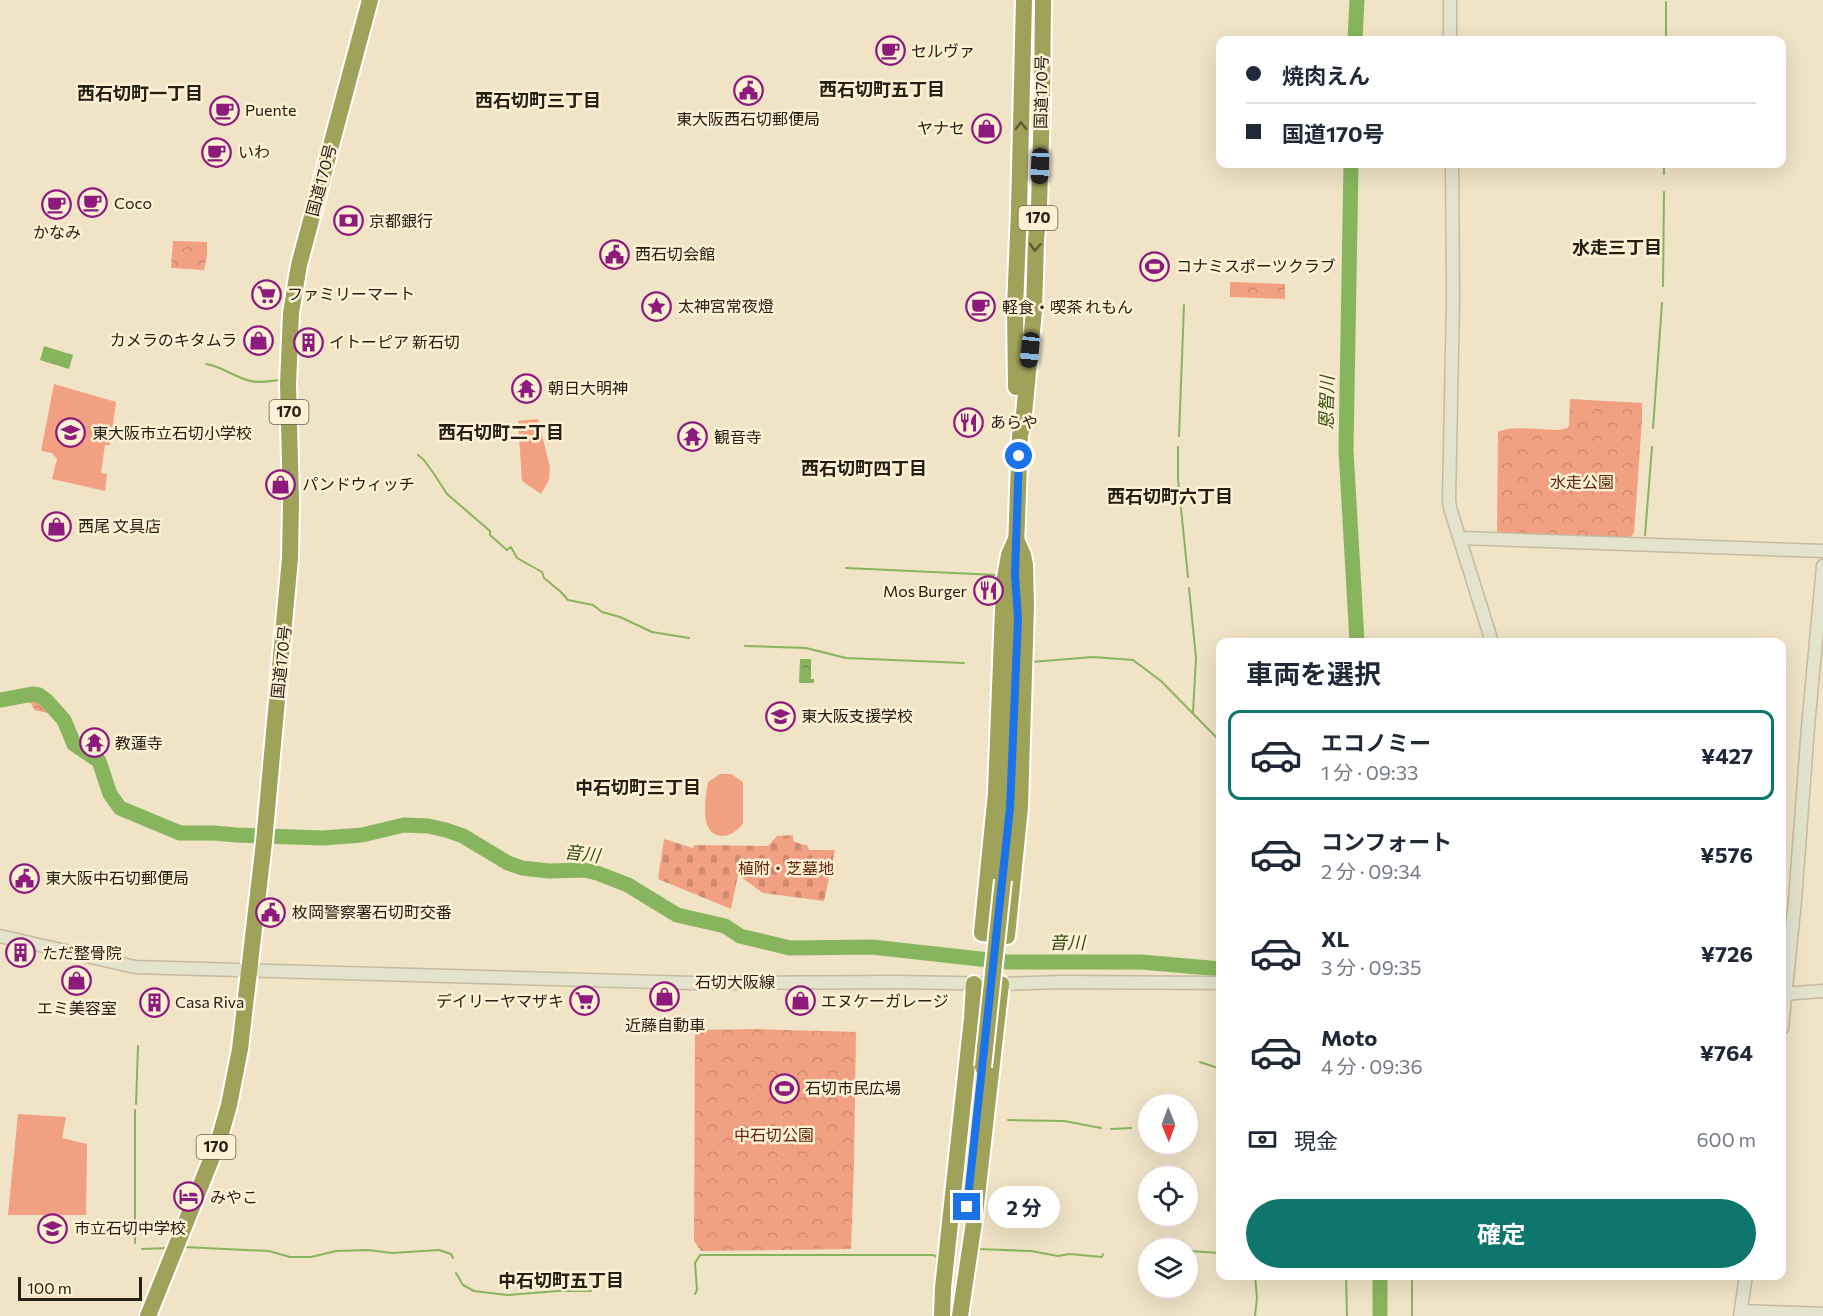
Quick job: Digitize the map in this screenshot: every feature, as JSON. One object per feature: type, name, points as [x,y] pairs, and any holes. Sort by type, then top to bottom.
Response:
[{"type":"highway","name":"国道170号","points":[[148,1316],[219,1140],[229,1105],[240,1049],[264,837],[290,558],[288,384],[291,313],[299,265],[370,0]]},
{"type":"highway","name":"国道170号","points":[[1020,435],[1015,424],[1017,366],[1015,308],[1020,202],[1024,0]]},
{"type":"highway","name":"国道170号","points":[[955,1316],[978,1066],[999,880],[1009,620],[1015,575],[1020,435],[1034,311],[1042,111],[1042,0]]},
{"type":"highway","name":"170","points":[[1016,539],[1025,565],[1026,606],[1020,807],[1007,936],[982,933],[995,801],[1004,583],[1009,555],[1016,539]]},
{"type":"highway","points":[[944,1316],[945,1269],[974,984]]},
{"type":"highway","points":[[960,1316],[975,1213],[1001,984]]},
{"type":"highway","name":"国道170号","points":[[944,1316],[978,1066]]},
{"type":"street","points":[[1450,0],[1450,36]]},
{"type":"street","points":[[1452,168],[1453,299],[1449,500],[1491,638]]},
{"type":"street","points":[[1460,538],[1823,551]]},
{"type":"street","points":[[1786,961],[1823,566]]},
{"type":"street","name":"石切大阪線","points":[[0,936],[135,967],[693,983],[899,981],[974,984],[1216,983]]},
{"type":"street","points":[[1786,993],[1823,991]]},
{"type":"street","points":[[1745,1280],[1741,1314],[1823,1314]]},
{"type":"green space","points":[[173,241],[207,242],[204,270],[171,268]]},
{"type":"green space","points":[[1230,282],[1285,284],[1285,299],[1230,297]]},
{"type":"green space","points":[[54,384],[116,402],[110,445],[105,445],[101,473],[107,474],[105,491],[52,479],[57,459],[52,453],[41,451]]},
{"type":"green space","name":"水走公園","points":[[1570,399],[1642,403],[1634,533],[1628,539],[1497,535],[1498,432],[1527,428],[1559,430],[1567,428]]},
{"type":"green space","points":[[538,419],[550,467],[549,480],[541,494],[522,481],[518,421]]},
{"type":"green space","points":[[35,697],[47,704],[56,715],[35,710],[27,698]]},
{"type":"green space","points":[[720,774],[731,774],[743,782],[743,823],[734,832],[723,836],[713,833],[709,828],[705,813],[708,782]]},
{"type":"green space","name":"植附・芝墓地","points":[[793,835],[793,841],[807,845],[809,850],[835,850],[824,901],[763,893],[738,875],[731,909],[658,879],[664,839],[693,848],[694,845],[768,846],[777,836]]},
{"type":"green space","name":"中石切公園","points":[[695,1030],[856,1032],[851,1249],[701,1251],[694,1241]]},
{"type":"green space","points":[[18,1114],[66,1117],[62,1138],[87,1144],[86,1215],[8,1215]]},
{"type":"water","points":[[44,346],[73,355],[69,369],[40,360]]},
{"type":"water","points":[[800,659],[811,659],[811,679],[814,679],[814,683],[799,683]]},
{"type":"waterway","name":"恩智川","points":[[1355,36],[1357,0]]},
{"type":"waterway","points":[[1666,2],[1666,36]]},
{"type":"waterway","name":"恩智川","points":[[1351,168],[1346,450],[1357,638]]},
{"type":"waterway","points":[[1664,168],[1664,174]]},
{"type":"waterway","points":[[1663,286],[1664,192]]},
{"type":"waterway","points":[[1653,428],[1662,303]]},
{"type":"waterway","points":[[1179,436],[1184,305]]},
{"type":"waterway","points":[[206,364],[251,381],[281,380]]},
{"type":"waterway","points":[[1178,447],[1178,479],[1188,577]]},
{"type":"waterway","points":[[1645,535],[1652,447]]},
{"type":"waterway","points":[[418,455],[424,460],[447,494],[490,531],[490,535],[507,550],[511,547],[517,558],[542,572],[544,578],[568,600],[593,605],[602,612],[620,617],[652,632],[689,638]]},
{"type":"waterway","points":[[846,568],[997,575]]},
{"type":"waterway","points":[[1189,588],[1196,658],[1193,713]]},
{"type":"waterway","points":[[745,646],[806,648],[846,658],[964,663]]},
{"type":"waterway","points":[[1031,662],[1093,657],[1133,660],[1161,681],[1216,737]]},
{"type":"waterway","name":"音川","points":[[0,700],[33,694],[46,700],[64,720],[74,744],[99,761],[110,794],[120,808],[180,833],[323,838],[362,835],[404,825],[428,826],[463,836],[508,863],[522,868],[549,871],[584,870],[597,873],[628,885],[677,915],[725,926],[740,936],[790,948],[872,947],[1007,962],[1141,962],[1216,969]]},
{"type":"waterway","points":[[136,1104],[138,1046]]},
{"type":"waterway","points":[[1200,1062],[1216,1067]]},
{"type":"waterway","points":[[135,1110],[135,1243]]},
{"type":"waterway","points":[[1008,1120],[1064,1121],[1101,1128]]},
{"type":"waterway","points":[[1111,1129],[1131,1128]]},
{"type":"waterway","points":[[184,1247],[269,1251],[290,1257],[311,1257],[336,1251],[368,1250],[392,1253],[439,1250],[451,1254],[453,1258]]},
{"type":"waterway","points":[[142,1249],[169,1248]]},
{"type":"waterway","points":[[977,1249],[1031,1251],[1058,1256],[1070,1254],[1102,1257],[1103,1254]]},
{"type":"waterway","points":[[1198,1252],[1216,1253]]},
{"type":"waterway","points":[[695,1294],[697,1290],[695,1263],[700,1255],[932,1255],[937,1259],[933,1316]]},
{"type":"waterway","points":[[456,1273],[463,1285],[474,1291],[507,1295],[591,1291]]},
{"type":"waterway","points":[[1255,1280],[1255,1316]]},
{"type":"waterway","points":[[1346,1280],[1347,1316]]},
{"type":"waterway","name":"恩智川","points":[[1380,1280],[1380,1316]]},
{"type":"waterway","points":[[1412,1280],[1412,1316]]},
{"type":"place","name":"セルヴァ","points":[[890,51]]},
{"type":"place","name":"東大阪西石切郵便局","points":[[748,91]]},
{"type":"place","name":"Puente","points":[[224,110]]},
{"type":"place","name":"ヤナセ","points":[[986,128]]},
{"type":"place","name":"いわ","points":[[217,152]]},
{"type":"place","name":"Coco","points":[[93,203]]},
{"type":"place","name":"かなみ","points":[[57,204]]},
{"type":"place","name":"京都銀行","points":[[348,221]]},
{"type":"place","name":"西石切会館","points":[[614,254]]},
{"type":"place","name":"コナミスポーツクラブ","points":[[1155,266]]},
{"type":"place","name":"ファミリーマート","points":[[266,294]]},
{"type":"place","name":"太神宮常夜燈","points":[[657,306]]},
{"type":"place","name":"軽食・喫茶 れもん","points":[[981,307]]},
{"type":"place","name":"カメラのキタムラ","points":[[258,340]]},
{"type":"place","name":"イトーピア 新石切","points":[[308,342]]},
{"type":"place","name":"朝日大明神","points":[[527,388]]},
{"type":"place","name":"あらや","points":[[969,422]]},
{"type":"place","name":"東大阪市立石切小学校","points":[[71,433]]},
{"type":"place","name":"観音寺","points":[[693,437]]},
{"type":"place","name":"パンドウィッチ","points":[[281,484]]},
{"type":"place","name":"西尾 文具店","points":[[57,526]]},
{"type":"place","name":"Mos Burger","points":[[988,591]]},
{"type":"place","name":"東大阪支援学校","points":[[780,716]]},
{"type":"place","name":"教蓮寺","points":[[94,743]]},
{"type":"place","name":"東大阪中石切郵便局","points":[[24,878]]},
{"type":"place","name":"枚岡警察署石切町交番","points":[[271,912]]},
{"type":"place","name":"ただ整骨院","points":[[21,953]]},
{"type":"place","name":"エミ美容室","points":[[77,980]]},
{"type":"place","name":"近藤自動車","points":[[665,997]]},
{"type":"place","name":"デイリーヤマザキ","points":[[585,1001]]},
{"type":"place","name":"エヌケーガレージ","points":[[800,1001]]},
{"type":"place","name":"Casa Riva","points":[[154,1002]]},
{"type":"place","name":"石切市民広場","points":[[784,1088]]},
{"type":"place","name":"みやこ","points":[[189,1197]]},
{"type":"place","name":"市立石切中学校","points":[[53,1228]]},
{"type":"district","name":"西石切町五丁目","points":[[882,90]]},
{"type":"district","name":"西石切町一丁目","points":[[140,94]]},
{"type":"district","name":"西石切町三丁目","points":[[538,101]]},
{"type":"district","name":"水走三丁目","points":[[1617,248]]},
{"type":"district","name":"西石切町二丁目","points":[[501,433]]},
{"type":"district","name":"西石切町四丁目","points":[[864,469]]},
{"type":"district","name":"西石切町六丁目","points":[[1170,497]]},
{"type":"district","name":"中石切町三丁目","points":[[638,788]]},
{"type":"district","name":"中石切町五丁目","points":[[561,1281]]},
{"type":"route","points":[[967,1207],[1005,866],[1013,765],[1018,619],[1015,575],[1019,456]]}]
